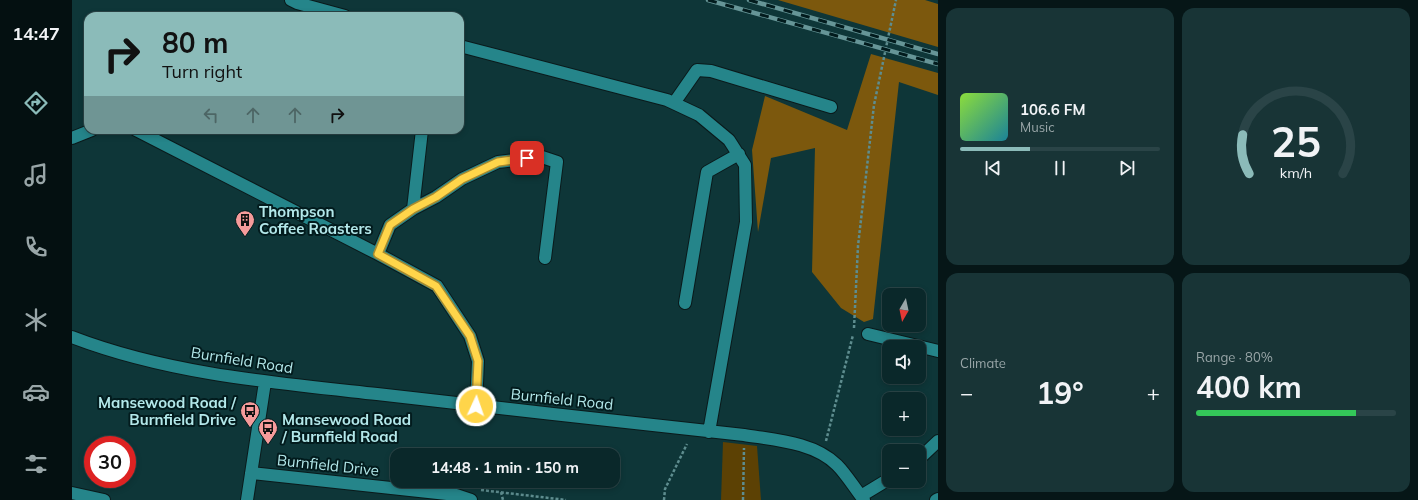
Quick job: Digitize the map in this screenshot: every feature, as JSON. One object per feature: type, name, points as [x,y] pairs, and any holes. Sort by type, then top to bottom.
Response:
[{"type":"street","points":[[292,0],[297,4],[329,12]]},
{"type":"street","points":[[464,47],[674,103],[699,115],[730,140],[745,165],[746,222],[709,432]]},
{"type":"street","points":[[674,103],[697,70],[711,71],[831,107]]},
{"type":"street","points":[[72,138],[84,133]]},
{"type":"street","points":[[144,134],[378,254],[436,286],[470,336],[478,361],[476,406]]},
{"type":"street","points":[[413,209],[422,134]]},
{"type":"street","points":[[685,303],[707,172],[738,154]]},
{"type":"street","points":[[378,254],[390,225],[462,179],[498,162],[542,157],[557,162],[545,258]]},
{"type":"street","points":[[868,334],[938,351]]},
{"type":"street","name":"Burnfield Road","points":[[72,337],[104,349],[154,361],[265,382],[744,435],[795,443],[823,454],[837,465],[862,498]]},
{"type":"street","points":[[247,500],[265,382]]},
{"type":"street","points":[[926,453],[937,444]]},
{"type":"street","name":"Burnfield Drive","points":[[251,473],[456,495],[471,500]]},
{"type":"street","points":[[862,498],[882,484]]},
{"type":"street","points":[[72,493],[104,500]]},
{"type":"path","points":[[823,454],[854,330],[858,246],[874,106],[896,0]]},
{"type":"path","points":[[664,500],[665,488],[694,430]]},
{"type":"path","points":[[743,500],[744,435]]},
{"type":"path","points":[[480,490],[566,500]]},
{"type":"path","points":[[501,492],[503,500]]},
{"type":"shaded area","points":[[778,0],[925,0],[938,4],[938,47]]},
{"type":"shaded area","points":[[871,54],[938,73],[938,95],[899,82],[873,319],[864,322],[841,308],[812,272],[815,148],[771,158],[758,232],[752,150],[765,96],[847,130]]},
{"type":"shaded area","points":[[723,442],[757,446],[761,500],[721,500]]},
{"type":"railway","points":[[708,0],[938,64]]},
{"type":"railway","points":[[749,0],[938,54]]},
{"type":"place","name":"Thompson Coffee Roasters","points":[[245,237]]},
{"type":"place","name":"Mansewood Road / Burnfield Drive","points":[[250,428]]},
{"type":"place","name":"Mansewood Road / Burnfield Road","points":[[268,445]]},
{"type":"route","points":[[476,406],[478,361],[470,336],[436,286],[378,254],[390,225],[413,209],[436,197],[462,179],[498,162],[527,158]]}]
